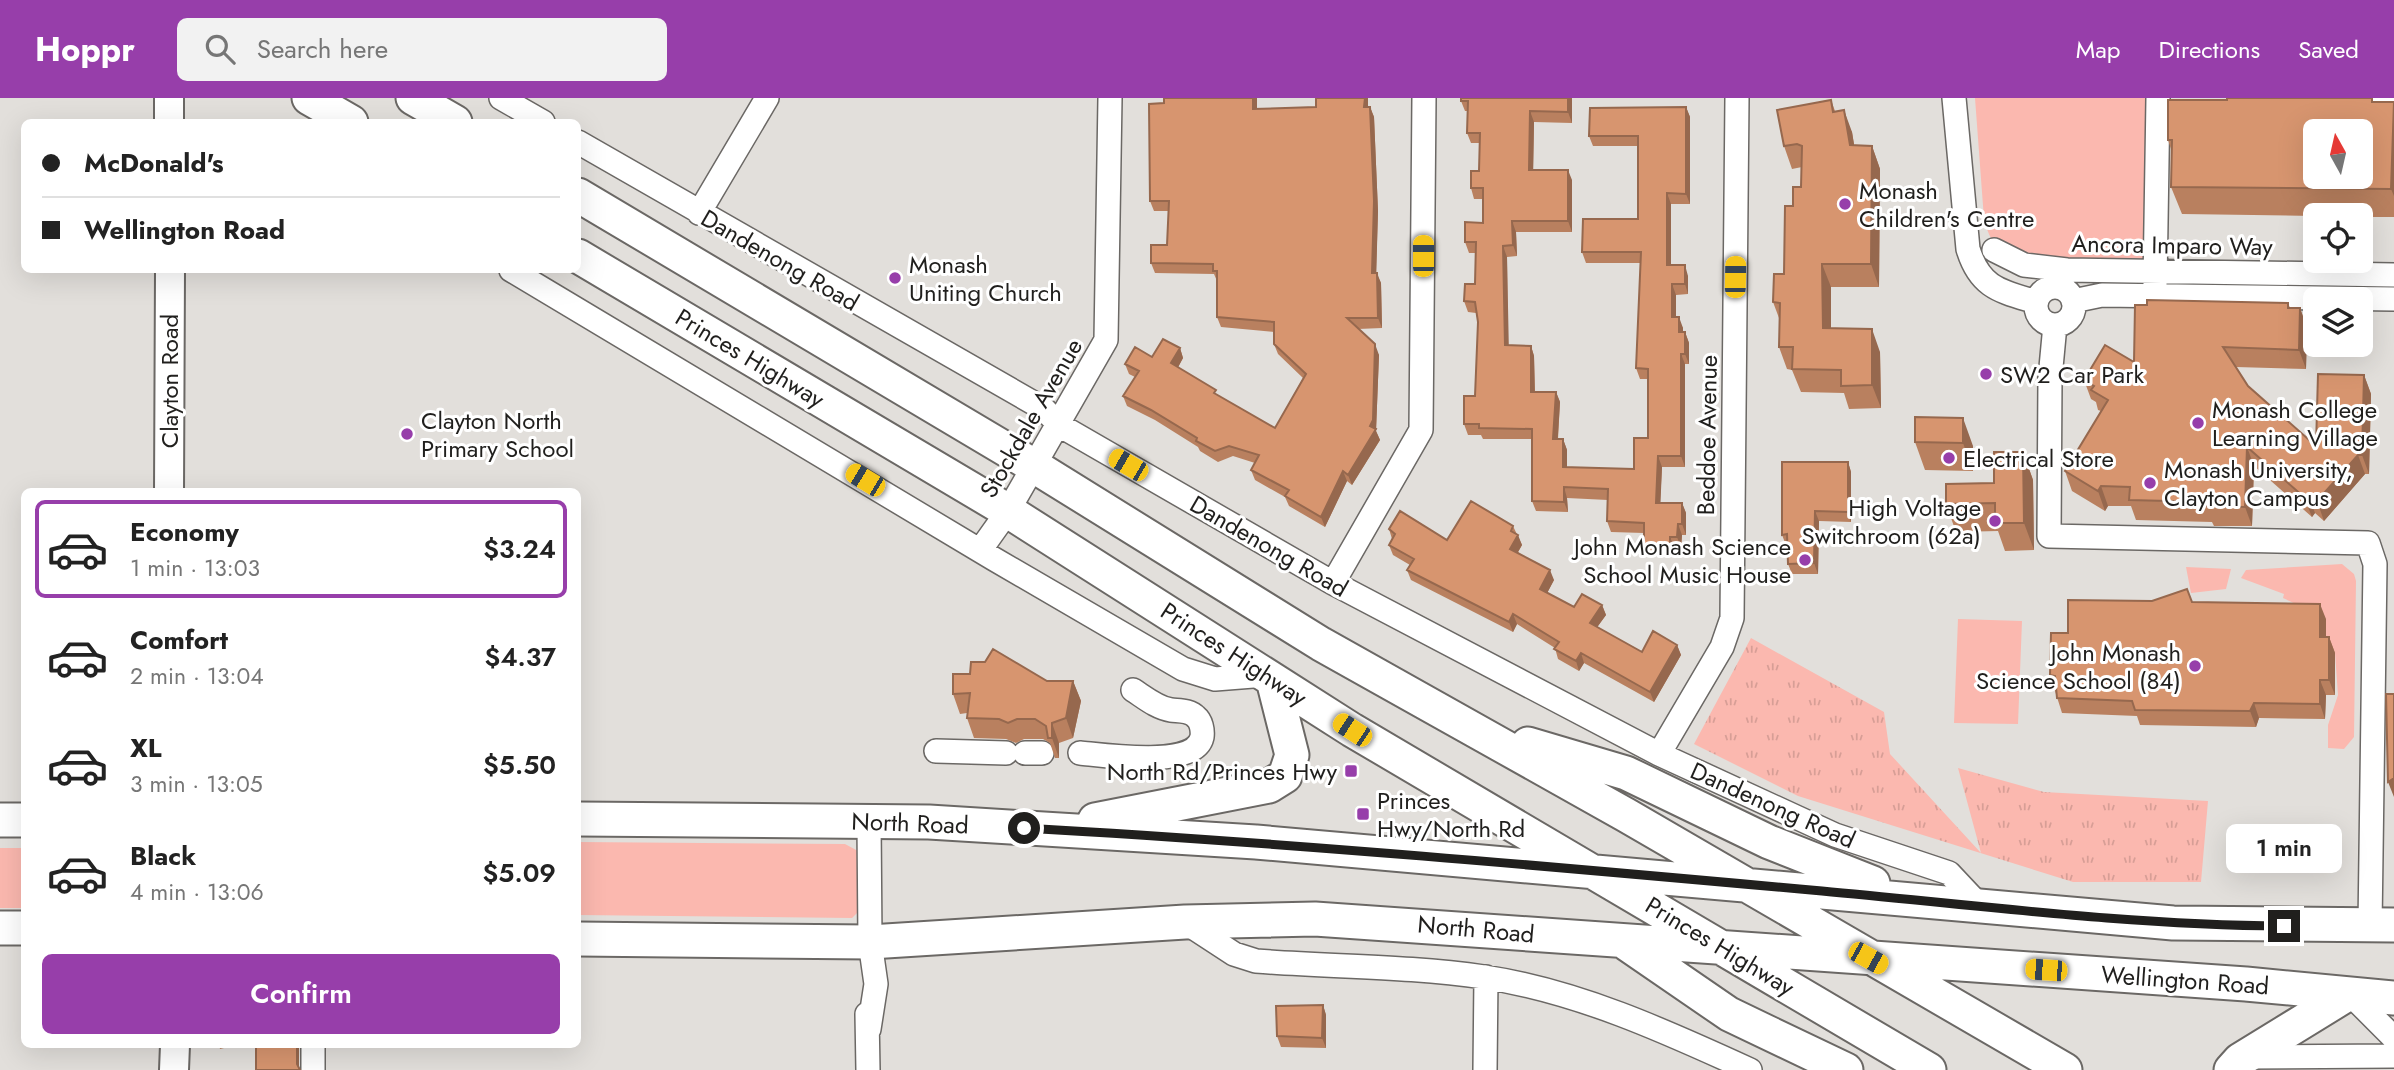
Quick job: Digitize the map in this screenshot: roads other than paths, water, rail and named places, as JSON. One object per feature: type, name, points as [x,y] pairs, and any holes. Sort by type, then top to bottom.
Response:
[{"type":"highway","points":[[309,98],[346,119]]},
{"type":"highway","points":[[413,98],[450,119]]},
{"type":"highway","points":[[581,197],[1034,466],[1276,617],[2065,1070]]},
{"type":"highway","name":"Princes Highway","points":[[581,258],[1008,511],[1352,730],[1929,1070]]},
{"type":"highway","points":[[1048,829],[1269,786],[1285,776],[1292,755],[1269,677]]},
{"type":"highway","points":[[1468,726],[1626,773],[1815,862],[1924,900]]},
{"type":"highway","name":"North Road","points":[[581,819],[869,822],[1048,829],[1744,884]]},
{"type":"highway","points":[[0,820],[21,820]]},
{"type":"highway","points":[[1744,884],[2173,923],[2382,926]]},
{"type":"highway","name":"North Road","points":[[581,939],[870,942],[1185,922],[1368,920],[1724,948]]},
{"type":"highway","points":[[0,928],[21,928]]},
{"type":"highway","points":[[1621,941],[1660,963],[1729,1014],[1846,1070]]},
{"type":"highway","name":"Wellington Road","points":[[1724,948],[2246,984],[2394,998]]},
{"type":"highway","points":[[2238,1064],[2348,995]]},
{"type":"main road","points":[[169,98],[169,119]]},
{"type":"main road","name":"Clayton Road","points":[[169,488],[170,273]]},
{"type":"main road","points":[[174,1070],[175,1048]]},
{"type":"street","points":[[501,98],[538,119]]},
{"type":"street","points":[[699,213],[767,98]]},
{"type":"street","name":"Stockdale Avenue","points":[[981,549],[1008,511],[1059,425],[1102,350],[1108,332],[1110,98]]},
{"type":"street","points":[[1333,583],[1421,430],[1424,98]]},
{"type":"street","name":"Beddoe Avenue","points":[[1659,754],[1722,647],[1732,618],[1737,98]]},
{"type":"street","points":[[2155,298],[2158,98]]},
{"type":"street","points":[[2374,98],[2394,98]]},
{"type":"street","points":[[1956,108],[1968,249],[1975,271],[2000,292],[2036,302]]},
{"type":"street","name":"Dandenong Road","points":[[581,144],[1044,409],[1059,425],[1333,583],[1659,754],[1835,835],[1941,869],[1953,876],[1980,906]]},
{"type":"street","name":"Ancora Imparo Way","points":[[1994,250],[2024,265],[2067,270],[2394,275]]},
{"type":"street","points":[[517,273],[1188,671],[1222,679],[1269,677]]},
{"type":"street","points":[[2053,287],[2066,291],[2073,301],[2073,312],[2068,319],[2055,325],[2041,319],[2036,302],[2041,292],[2053,287]]},
{"type":"street","name":"Ancora Imparo Way","points":[[2073,301],[2102,295],[2155,298],[2394,299]]},
{"type":"street","points":[[2055,325],[2050,391],[2049,536],[2368,543],[2375,564],[2384,713],[2382,926]]},
{"type":"street","points":[[936,751],[1043,753],[1143,742],[1192,750],[1202,736],[1198,718],[1191,712],[1157,705],[1133,690]]},
{"type":"street","points":[[868,1070],[869,1029],[876,984],[870,942],[869,822]]},
{"type":"street","name":"North Road","points":[[1185,922],[1234,954],[1256,961],[1418,969],[1486,977]]},
{"type":"street","points":[[1485,1070],[1486,977],[1612,1011],[1661,1029],[1750,1070]]},
{"type":"street","points":[[2348,995],[2394,1038]]},
{"type":"street","points":[[313,1048],[313,1070]]},
{"type":"street","points":[[2238,1064],[2394,1056]]},
{"type":"place","name":"Monash Children's Centre","points":[[1845,204]]},
{"type":"place","name":"Monash Uniting Church","points":[[895,278]]},
{"type":"place","name":"SW2 Car Park","points":[[1986,374]]},
{"type":"place","name":"Monash College Learning Village","points":[[2198,423]]},
{"type":"place","name":"Clayton North Primary School","points":[[407,434]]},
{"type":"place","name":"Electrical Store","points":[[1949,458]]},
{"type":"place","name":"Monash University, Clayton Campus","points":[[2150,483]]},
{"type":"place","name":"High Voltage Switchroom (62a)","points":[[1995,521]]},
{"type":"place","name":"John Monash Science School Music House","points":[[1805,560]]},
{"type":"place","name":"John Monash Science School (84)","points":[[2195,666]]},
{"type":"place","name":"North Rd/Princes Hwy","points":[[1351,771]]},
{"type":"place","name":"Princes Hwy/North Rd","points":[[1363,814]]}]
